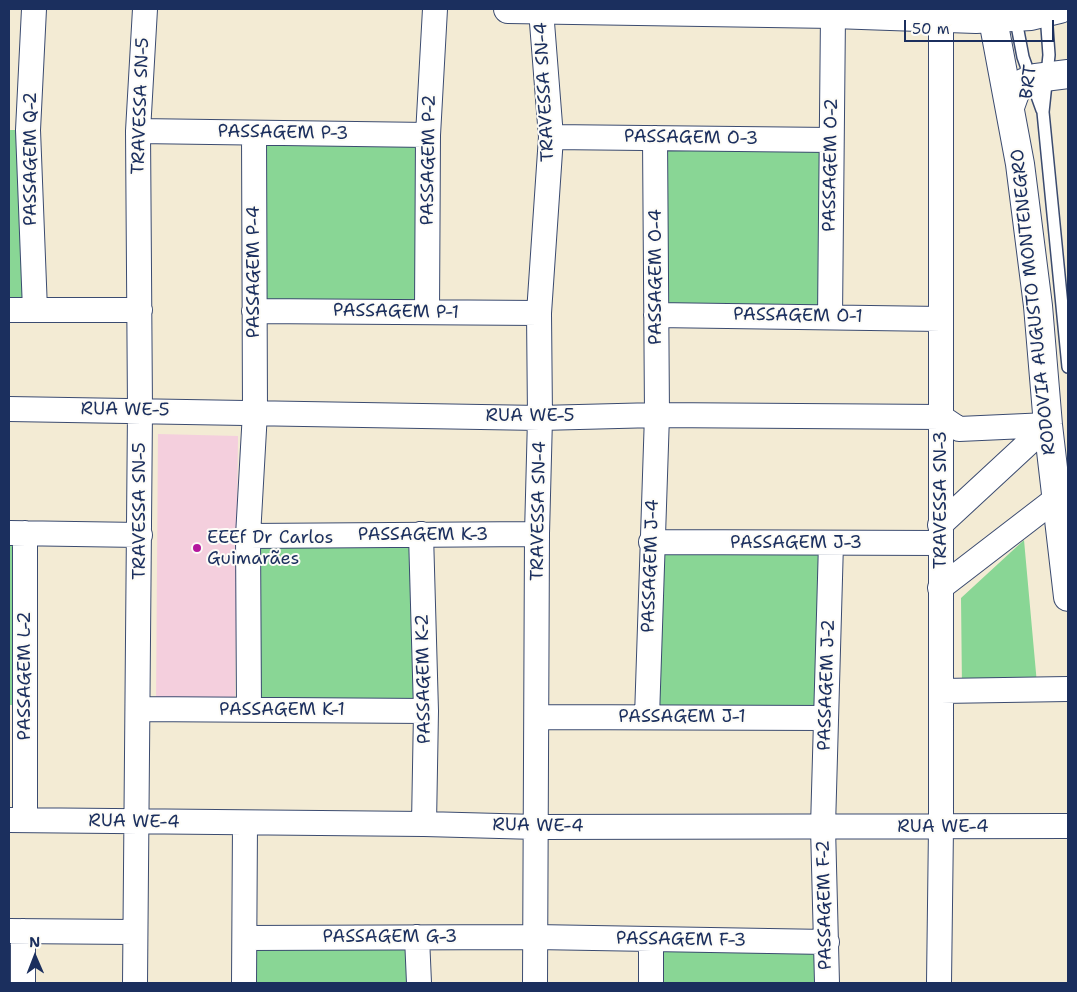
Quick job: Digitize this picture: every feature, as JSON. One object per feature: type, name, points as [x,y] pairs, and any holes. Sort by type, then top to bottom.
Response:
[{"type":"main road","points":[[508,9],[941,16],[1051,10]]},
{"type":"main road","name":"RODOVIA AUGUSTO MONTENEGRO","points":[[1003,13],[1010,107],[1037,297],[1048,425],[1068,596]]},
{"type":"main road","points":[[1010,107],[1019,88],[1049,76]]},
{"type":"street","name":"PASSAGEM Q-2","points":[[34,9],[18,130],[35,310]]},
{"type":"street","name":"TRAVESSA SN-5","points":[[135,983],[134,932],[140,535],[138,131],[145,9]]},
{"type":"street","name":"PASSAGEM P-2","points":[[427,312],[428,135],[435,9]]},
{"type":"street","name":"TRAVESSA SN-4","points":[[535,983],[540,418],[539,313],[551,137],[541,10]]},
{"type":"street","name":"PASSAGEM O-2","points":[[830,317],[834,14]]},
{"type":"street","name":"TRAVESSA SN-3","points":[[939,983],[941,827],[941,16]]},
{"type":"street","name":"PASSAGEM P-3","points":[[138,131],[428,135]]},
{"type":"street","name":"PASSAGEM P-4","points":[[249,710],[248,536],[255,412],[254,133]]},
{"type":"street","name":"PASSAGEM O-3","points":[[551,137],[831,140]]},
{"type":"street","name":"PASSAGEM O-4","points":[[655,138],[657,415]]},
{"type":"street","points":[[9,310],[140,310]]},
{"type":"street","name":"PASSAGEM P-1","points":[[254,311],[539,313]]},
{"type":"street","name":"PASSAGEM O-1","points":[[656,315],[941,318]]},
{"type":"street","name":"RUA WE-5","points":[[9,409],[540,418],[657,415],[941,417],[959,429],[1048,425]]},
{"type":"street","name":"PASSAGEM J-4","points":[[647,717],[651,542],[657,415]]},
{"type":"street","points":[[940,534],[1048,425]]},
{"type":"street","points":[[940,588],[1057,498]]},
{"type":"street","points":[[17,533],[140,535]]},
{"type":"street","name":"PASSAGEM L-2","points":[[17,533],[17,820]]},
{"type":"street","name":"PASSAGEM K-2","points":[[421,534],[426,711],[424,824]]},
{"type":"street","name":"PASSAGEM K-3","points":[[248,536],[538,534]]},
{"type":"street","name":"PASSAGEM J-3","points":[[651,542],[831,543],[940,534]]},
{"type":"street","name":"PASSAGEM J-2","points":[[823,826],[831,543]]},
{"type":"street","points":[[940,692],[1068,689]]},
{"type":"street","name":"PASSAGEM K-1","points":[[138,709],[426,711]]},
{"type":"street","name":"PASSAGEM J-1","points":[[537,717],[826,718]]},
{"type":"street","name":"RUA WE-4","points":[[17,820],[537,827],[1068,826]]},
{"type":"street","points":[[244,983],[246,824]]},
{"type":"street","name":"PASSAGEM F-2","points":[[823,826],[827,983]]},
{"type":"street","points":[[23,983],[16,931],[134,932]]},
{"type":"street","points":[[417,937],[419,983]]},
{"type":"street","name":"PASSAGEM G-3","points":[[245,938],[535,938]]},
{"type":"street","name":"PASSAGEM F-3","points":[[535,938],[827,942]]},
{"type":"street","points":[[651,941],[651,983]]},
{"type":"lane","name":"BRT","points":[[1043,112],[1049,76],[1051,10]]},
{"type":"lane","name":"BRT","points":[[1003,13],[1023,57],[1049,76]]},
{"type":"lane","name":"BRT","points":[[1043,112],[1049,76]]},
{"type":"lane","points":[[1043,112],[1068,367]]},
{"type":"shaded area","name":"EEEf Dr Carlos Guimarães","points":[[158,434],[238,436],[235,701],[156,702]]},
{"type":"green space","points":[[9,130],[28,130],[35,310],[9,310]]},
{"type":"green space","points":[[254,133],[428,135],[427,312],[254,311]]},
{"type":"green space","points":[[655,138],[831,140],[830,317],[656,315]]},
{"type":"green space","points":[[9,533],[25,533],[25,705],[9,705]]},
{"type":"green space","points":[[421,534],[426,711],[249,709],[248,536]]},
{"type":"green space","points":[[1024,540],[1037,684],[962,688],[961,598]]},
{"type":"green space","points":[[651,542],[831,543],[826,718],[647,717]]},
{"type":"green space","points":[[417,937],[419,983],[244,983],[245,938]]},
{"type":"green space","points":[[651,941],[827,942],[827,983],[651,983]]},
{"type":"place","name":"EEEf Dr Carlos Guimarães","points":[[197,548]]}]
